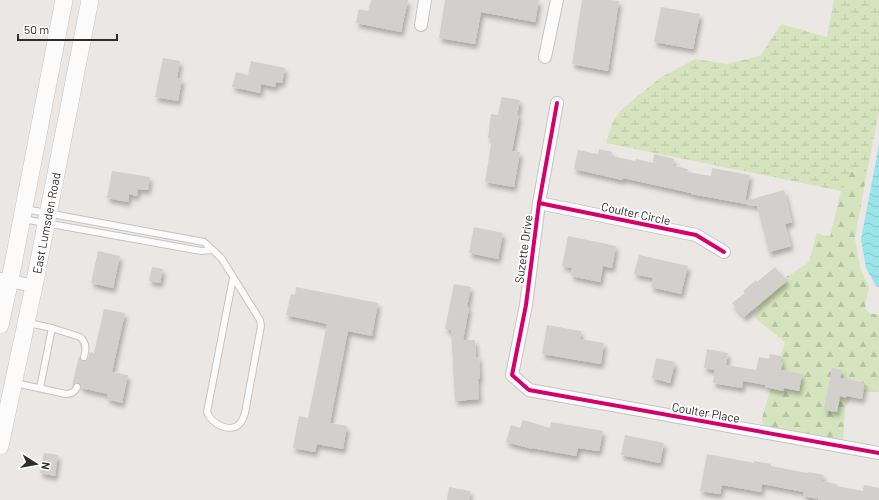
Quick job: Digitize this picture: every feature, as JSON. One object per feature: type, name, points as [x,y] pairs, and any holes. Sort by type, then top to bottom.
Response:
[{"type":"main road","name":"East Lumsden Road","points":[[0,325],[5,280],[22,213],[64,0]]},
{"type":"main road","name":"East Lumsden Road","points":[[0,446],[10,388],[34,286],[90,0]]},
{"type":"street","points":[[421,25],[425,0]]},
{"type":"street","points":[[545,57],[557,0]]},
{"type":"street","name":"Suzette Drive","points":[[529,390],[512,374],[526,304],[539,203],[557,103]]},
{"type":"street","name":"Coulter Circle","points":[[539,203],[696,235],[724,252]]},
{"type":"street","points":[[5,280],[34,286]]},
{"type":"street","name":"Coulter Place","points":[[529,390],[879,453]]},
{"type":"lane","points":[[22,213],[204,242],[222,259],[260,320],[262,326],[245,413],[241,423],[232,428],[226,428],[216,424],[208,416],[207,412],[233,278]]},
{"type":"lane","points":[[22,213],[201,251],[212,250]]},
{"type":"lane","points":[[26,322],[80,337],[83,339],[85,346],[84,357]]},
{"type":"lane","points":[[40,388],[52,328]]},
{"type":"lane","points":[[10,388],[40,388],[70,394],[77,387]]},
{"type":"green space","points":[[834,0],[879,0],[879,111],[867,172],[850,171],[841,191],[606,143],[612,123],[622,109],[660,78],[695,59],[726,64],[760,56],[781,24],[827,37]]},
{"type":"green space","points":[[850,171],[867,172],[855,238],[860,268],[869,287],[865,308],[869,313],[879,315],[879,392],[854,392],[845,409],[843,440],[764,426],[762,418],[785,342],[754,317],[768,289],[809,262],[817,233],[830,237],[841,191]]},
{"type":"water","points":[[879,145],[879,287],[876,286],[866,268],[861,239]]},
{"type":"building","points":[[371,0],[408,0],[401,32],[356,23],[359,9],[368,11]]},
{"type":"building","points":[[445,0],[539,0],[535,22],[481,12],[475,44],[439,38]]},
{"type":"building","points":[[582,0],[619,1],[608,71],[572,64]]},
{"type":"building","points":[[661,7],[700,14],[693,49],[654,42]]},
{"type":"building","points":[[163,58],[180,61],[177,78],[182,79],[178,101],[155,97]]},
{"type":"building","points":[[251,61],[285,68],[282,83],[276,82],[275,87],[261,84],[260,93],[232,87],[236,72],[248,75]]},
{"type":"building","points":[[502,97],[520,100],[517,115],[519,115],[512,151],[520,152],[514,187],[485,182],[492,139],[488,138],[491,114],[498,115]]},
{"type":"building","points":[[599,149],[612,152],[611,156],[635,161],[636,159],[653,163],[654,154],[674,159],[673,166],[688,169],[687,172],[711,176],[712,168],[750,175],[745,201],[784,190],[792,222],[785,224],[791,246],[769,252],[757,206],[691,194],[623,178],[622,180],[574,169],[578,150],[598,154]]},
{"type":"building","points":[[112,171],[150,177],[148,190],[138,189],[137,196],[129,194],[128,202],[107,198]]},
{"type":"building","points":[[474,227],[503,233],[498,259],[469,253]]},
{"type":"building","points":[[568,236],[616,246],[612,268],[603,266],[600,282],[571,276],[572,268],[562,266]]},
{"type":"building","points":[[98,251],[120,256],[113,288],[91,283]]},
{"type":"building","points":[[639,255],[688,266],[681,294],[651,287],[653,278],[634,274]]},
{"type":"building","points":[[152,267],[163,269],[160,283],[149,281]]},
{"type":"building","points":[[775,267],[787,281],[744,317],[732,303],[745,293],[743,291],[756,280],[757,282]]},
{"type":"building","points":[[454,284],[471,287],[463,340],[475,340],[476,357],[479,357],[479,399],[455,401],[451,330],[445,329]]},
{"type":"building","points":[[296,287],[378,303],[372,336],[348,331],[330,423],[347,426],[343,449],[317,444],[315,452],[293,448],[299,416],[308,418],[327,324],[286,315],[291,294],[295,295]]},
{"type":"building","points":[[104,309],[125,313],[112,372],[128,375],[122,403],[107,399],[108,394],[81,388],[79,383],[75,383],[72,386],[79,356],[81,360],[85,361],[88,359],[90,352],[94,353]]},
{"type":"building","points":[[547,325],[581,331],[580,339],[604,343],[601,364],[542,354]]},
{"type":"building","points":[[707,349],[728,353],[726,365],[756,370],[759,357],[769,359],[770,354],[781,356],[780,361],[783,362],[781,370],[802,374],[799,391],[784,388],[783,391],[765,387],[766,385],[743,381],[742,388],[713,383],[715,370],[704,368]]},
{"type":"building","points":[[656,358],[675,362],[670,383],[652,378]]},
{"type":"building","points":[[832,368],[842,370],[840,378],[865,383],[862,399],[840,396],[837,412],[824,410]]},
{"type":"building","points":[[523,420],[550,428],[551,422],[603,431],[599,451],[578,448],[576,456],[532,449],[506,442],[511,425],[520,428]]},
{"type":"building","points":[[625,435],[664,443],[660,463],[621,455]]},
{"type":"building","points":[[44,453],[58,455],[55,476],[40,473]]},
{"type":"building","points":[[707,454],[754,463],[754,461],[771,464],[771,466],[824,475],[822,481],[837,484],[836,486],[863,491],[864,485],[879,488],[879,500],[818,500],[803,496],[804,492],[762,484],[761,492],[722,485],[720,494],[700,491]]},
{"type":"building","points":[[449,487],[470,491],[469,500],[447,500]]},
{"type":"cycle path","points":[[557,103],[539,203],[526,305],[512,375],[529,390],[879,453]]},
{"type":"cycle path","points":[[539,203],[696,235],[724,252]]}]
